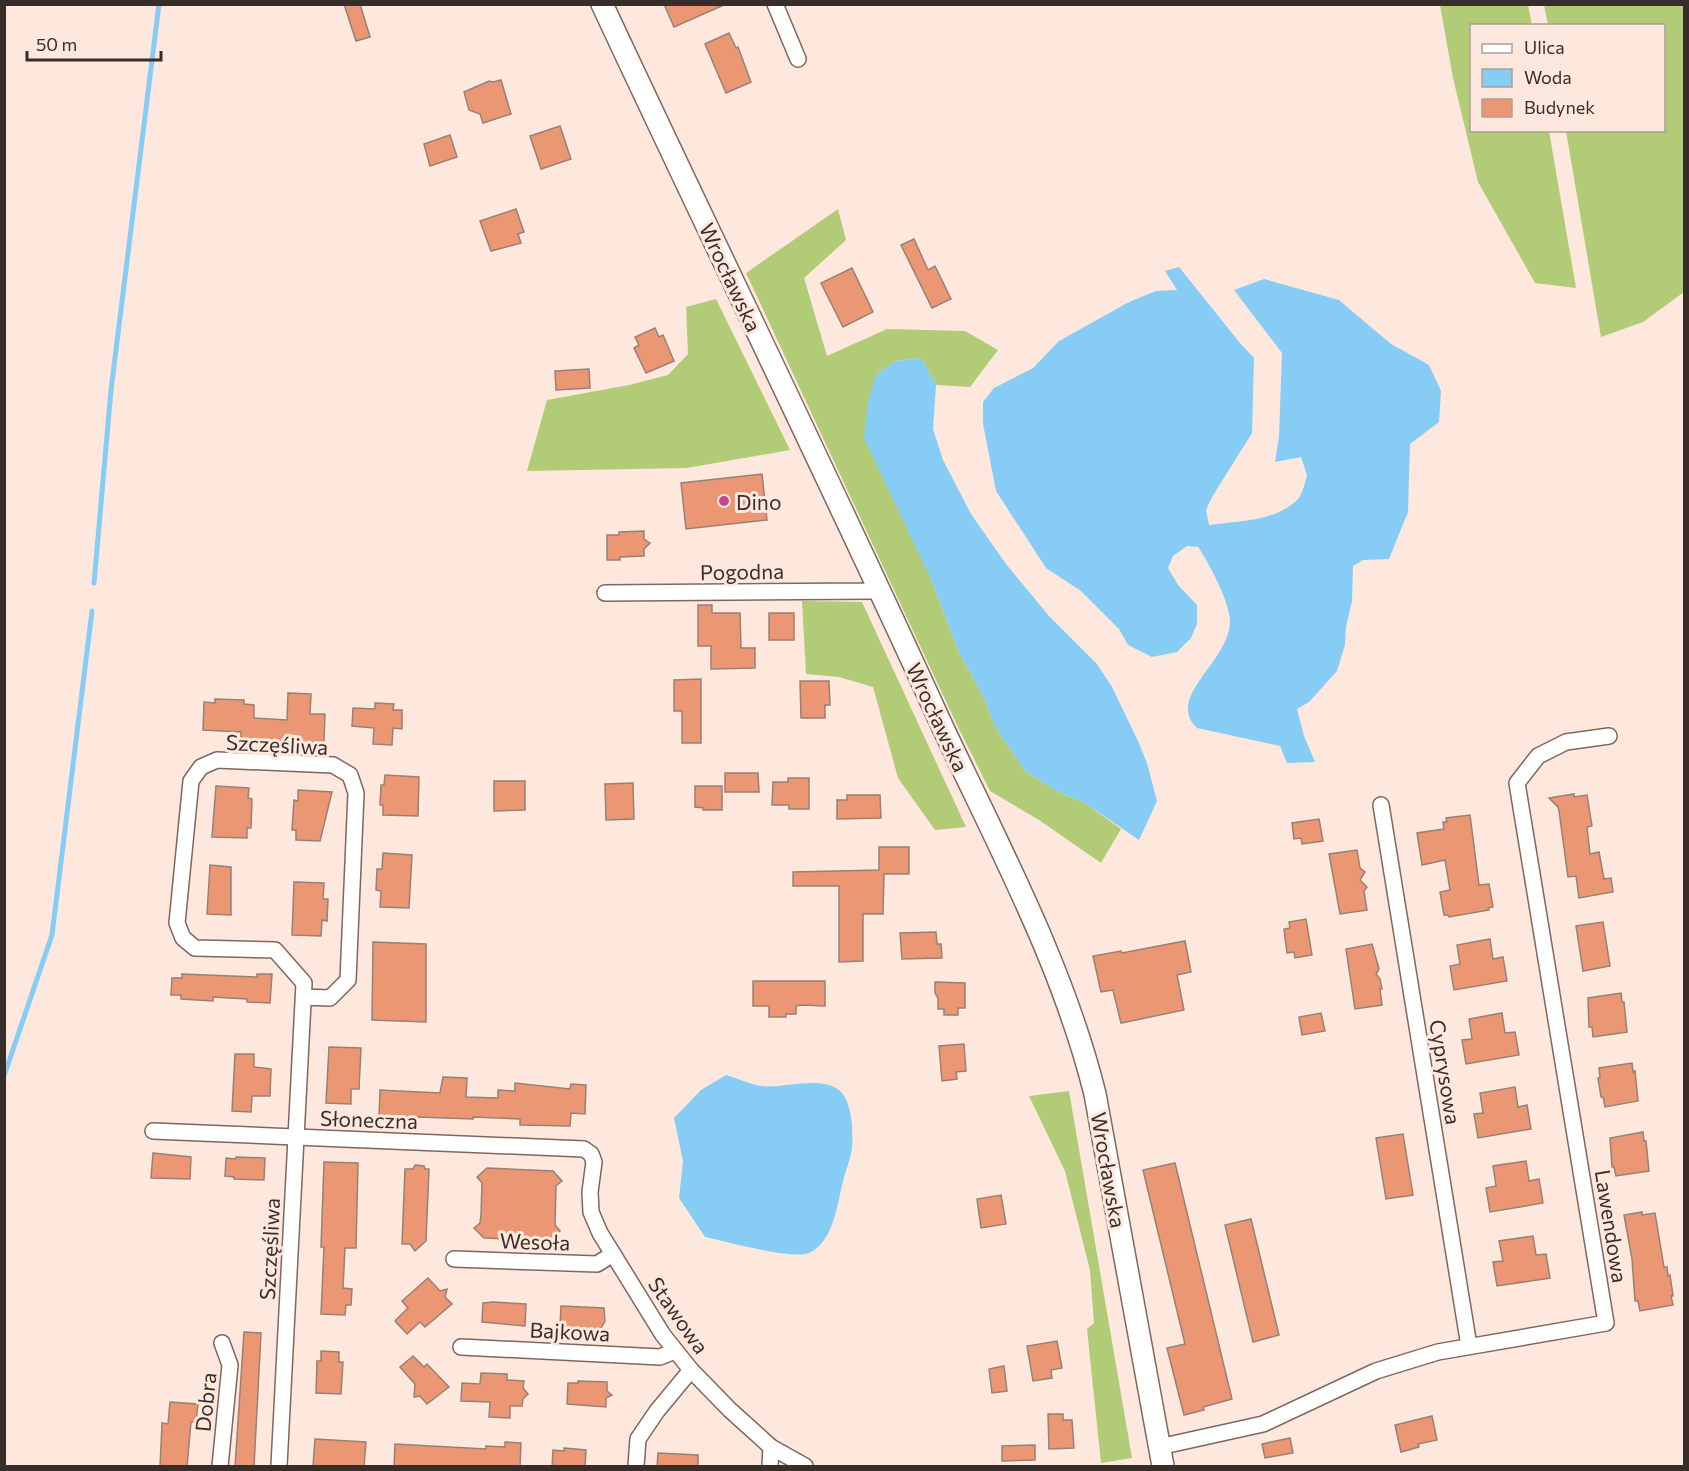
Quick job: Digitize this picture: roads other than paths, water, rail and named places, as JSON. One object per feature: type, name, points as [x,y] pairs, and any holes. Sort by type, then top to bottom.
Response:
[{"type":"main road","name":"Wrocławska","points":[[602,4],[878,588],[1022,896],[1057,977],[1074,1023],[1095,1094],[1161,1456]]},
{"type":"street","points":[[775,4],[798,59]]},
{"type":"street","name":"Pogodna","points":[[605,593],[873,591],[878,588]]},
{"type":"street","name":"Lawendowa","points":[[1161,1456],[1263,1424],[1376,1371],[1438,1352],[1606,1323],[1517,783],[1538,756],[1566,742],[1609,736]]},
{"type":"street","name":"Szczęśliwa","points":[[279,1467],[304,983],[275,950],[195,948],[183,938],[177,923],[191,781],[201,767],[217,760],[333,765],[350,775],[356,793],[348,980],[330,998],[304,997]]},
{"type":"street","name":"Cyprysowa","points":[[1381,806],[1469,1346]]},
{"type":"street","name":"Słoneczna","points":[[153,1131],[584,1149]]},
{"type":"street","name":"Stawowa","points":[[584,1149],[591,1154],[594,1162],[590,1192],[591,1212],[600,1233],[675,1351],[730,1410],[771,1447],[805,1467]]},
{"type":"street","name":"Wesoła","points":[[454,1259],[597,1264],[613,1254]]},
{"type":"street","name":"Dobra","points":[[220,1467],[230,1365],[222,1343]]},
{"type":"street","name":"Bajkowa","points":[[461,1347],[660,1357],[675,1351]]},
{"type":"street","points":[[636,1467],[638,1439],[657,1411],[691,1370]]},
{"type":"street","points":[[770,1467],[771,1447]]},
{"type":"water","points":[[1179,267],[1254,358],[1252,433],[1212,497],[1206,510],[1209,525],[1266,517],[1287,508],[1300,496],[1307,475],[1301,457],[1275,462],[1279,436],[1282,353],[1234,290],[1264,279],[1339,300],[1391,344],[1429,365],[1441,391],[1439,422],[1410,444],[1408,512],[1389,559],[1363,560],[1353,566],[1352,601],[1346,627],[1345,645],[1337,671],[1309,702],[1297,709],[1304,736],[1315,762],[1287,763],[1280,746],[1197,728],[1190,719],[1188,705],[1192,694],[1223,646],[1230,620],[1213,572],[1198,547],[1187,546],[1173,556],[1168,568],[1178,585],[1197,605],[1197,624],[1191,638],[1177,652],[1152,657],[1128,645],[1119,629],[1081,591],[1046,568],[996,491],[983,424],[983,402],[994,388],[1033,368],[1059,341],[1129,302],[1156,291],[1177,290],[1165,271]]},
{"type":"water","points":[[921,358],[936,385],[933,429],[943,460],[971,514],[1006,564],[1049,616],[1097,664],[1112,687],[1138,741],[1147,763],[1157,801],[1139,840],[1085,803],[1059,792],[1026,772],[997,730],[982,694],[958,650],[931,579],[864,438],[868,401],[876,375],[896,361]]},
{"type":"water","points":[[726,1075],[761,1086],[825,1084],[834,1087],[845,1097],[852,1122],[851,1154],[833,1222],[824,1240],[809,1253],[774,1252],[705,1237],[679,1198],[683,1161],[674,1118],[701,1090]]},
{"type":"waterway","points":[[94,583],[111,390],[159,4]]},
{"type":"waterway","points":[[4,1076],[52,935],[92,611]]},
{"type":"place","name":"Dino","points":[[724,501]]}]
